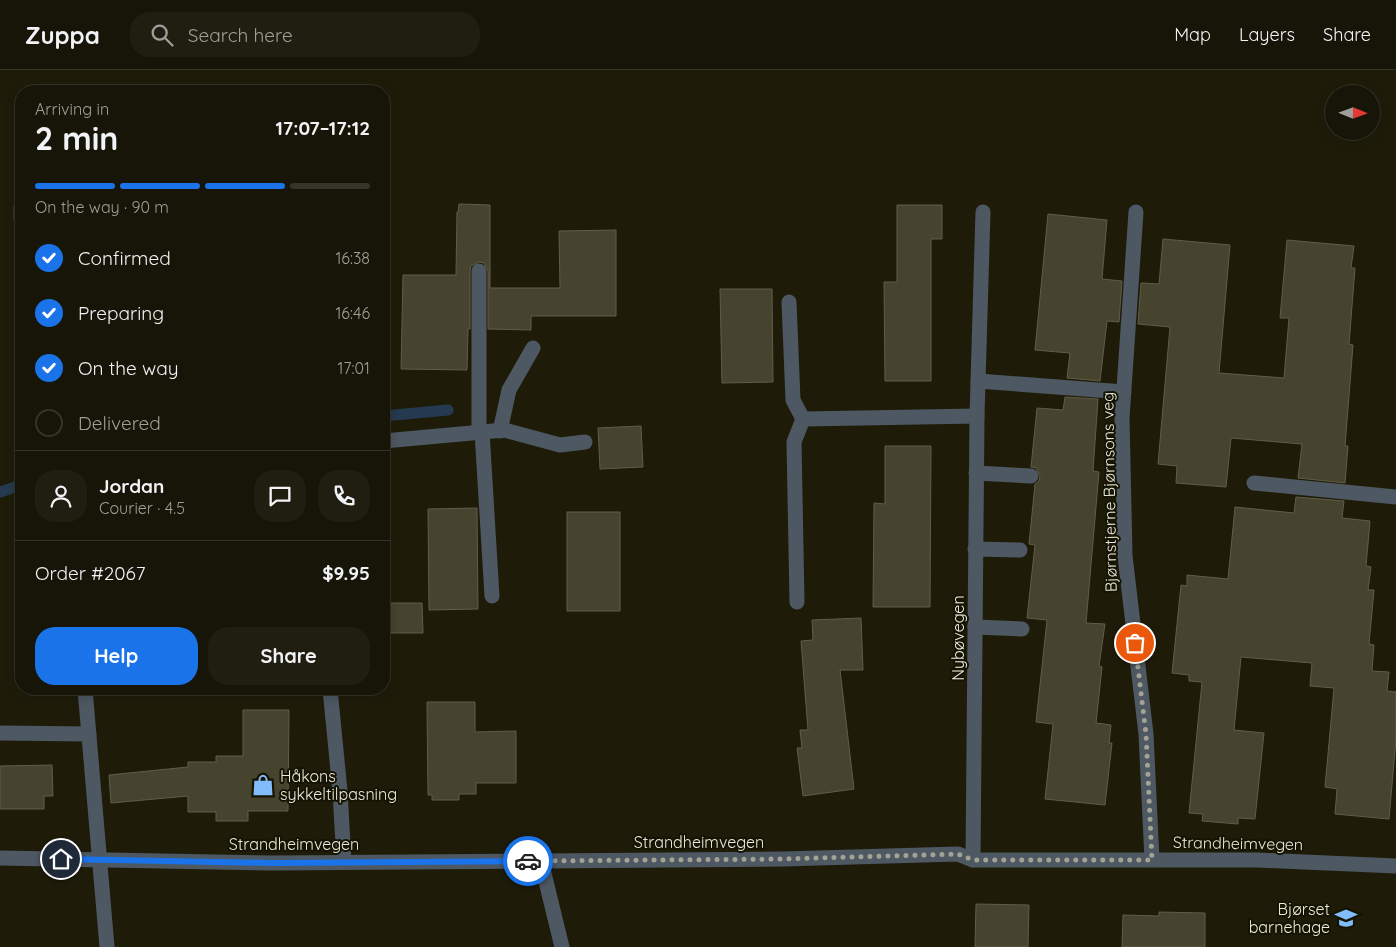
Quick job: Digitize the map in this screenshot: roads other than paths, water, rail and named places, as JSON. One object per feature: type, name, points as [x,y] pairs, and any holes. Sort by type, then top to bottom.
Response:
[{"type":"street","name":"Nybøvegen","points":[[973,860],[976,473],[983,212]]},
{"type":"street","name":"Bjørnstjerne Bjørnsons veg","points":[[1136,212],[1122,418],[1126,570],[1146,734],[1152,860]]},
{"type":"street","points":[[479,271],[480,432],[492,596]]},
{"type":"street","points":[[789,302],[793,400],[803,418],[794,442],[797,602]]},
{"type":"street","points":[[500,431],[509,390],[533,348]]},
{"type":"street","points":[[978,380],[1124,392]]},
{"type":"street","points":[[803,418],[977,416]]},
{"type":"street","points":[[390,440],[500,431],[560,445],[586,442]]},
{"type":"street","points":[[976,473],[1031,476]]},
{"type":"street","points":[[1254,483],[1396,498]]},
{"type":"street","points":[[976,549],[1020,550]]},
{"type":"street","points":[[975,626],[1022,629]]},
{"type":"street","points":[[86,695],[107,947]]},
{"type":"street","points":[[331,695],[340,791],[344,862]]},
{"type":"street","points":[[0,733],[89,734]]},
{"type":"street","name":"Strandheimvegen","points":[[0,858],[274,863],[783,859],[958,854],[973,860],[1257,860],[1396,866]]},
{"type":"street","points":[[541,861],[562,947]]},
{"type":"waterway","points":[[390,415],[448,410]]},
{"type":"waterway","points":[[0,492],[15,487]]},
{"type":"place","name":"Håkons sykkeltilpasning","points":[[263,785]]},
{"type":"place","name":"Bjørset barnehage","points":[[1346,918]]}]
